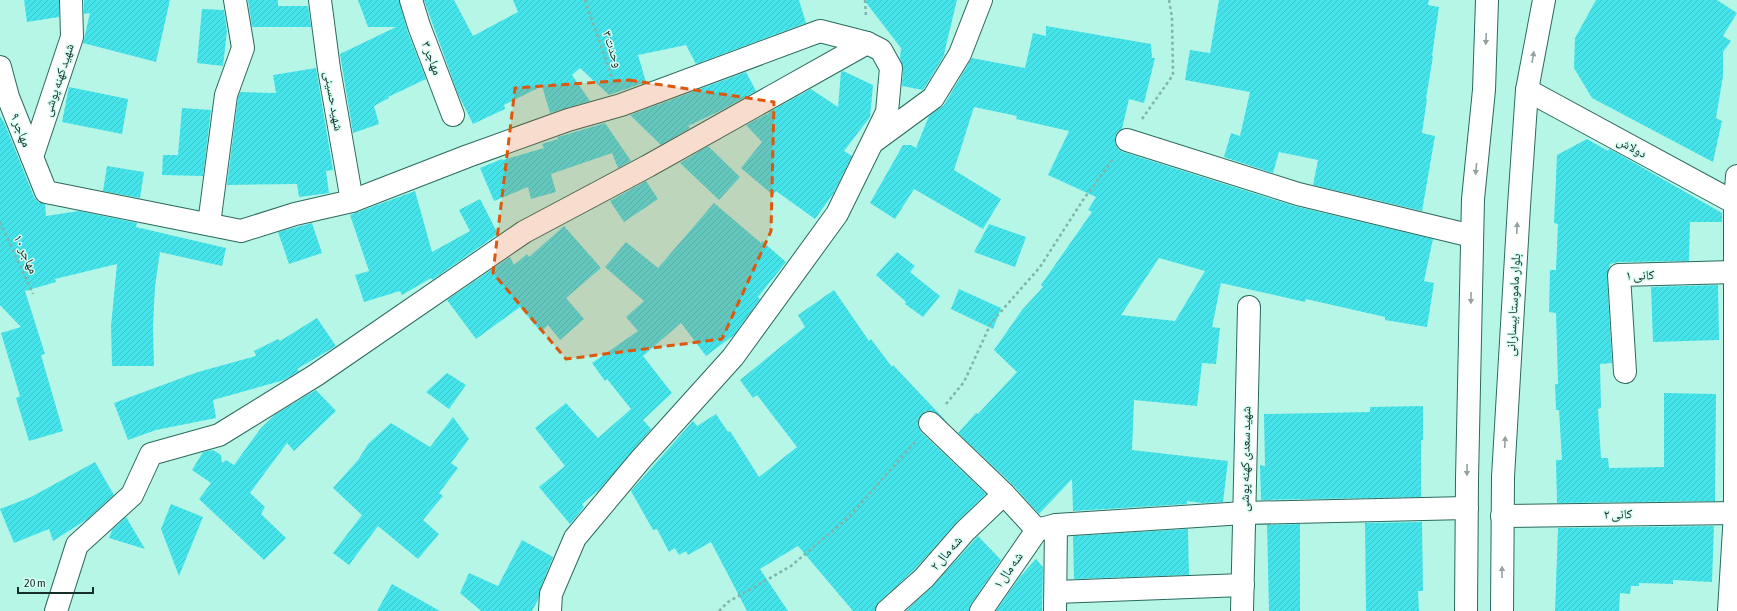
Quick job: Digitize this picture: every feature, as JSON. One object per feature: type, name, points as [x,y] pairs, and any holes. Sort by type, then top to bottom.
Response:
[{"type":"street","name":"شهید کهنه پوشی","points":[[32,157],[72,37],[71,0]]},
{"type":"street","points":[[235,0],[243,48],[226,95],[209,224],[241,231],[295,214],[352,201],[561,122],[621,105],[820,31],[867,43],[882,50],[891,68],[887,112],[837,214],[733,357],[642,459],[575,538],[551,594],[550,611]]},
{"type":"street","name":"شهید حسینی","points":[[320,0],[329,69],[352,201]]},
{"type":"street","name":"مهاجر ۳","points":[[411,0],[419,26],[454,115]]},
{"type":"street","points":[[870,144],[933,98],[960,54],[980,0]]},
{"type":"street","points":[[1466,611],[1473,198],[1484,90],[1487,0]]},
{"type":"street","name":"بلوار ماموستا بیسارانی","points":[[1502,611],[1503,477],[1527,90],[1544,0]]},
{"type":"street","points":[[56,611],[77,545],[132,495],[151,454],[219,435],[316,375],[524,232],[648,166],[867,43]]},
{"type":"street","name":"مهاجر ۹","points":[[0,67],[8,97],[46,192],[209,224]]},
{"type":"street","name":"دولاش","points":[[1527,90],[1736,203]]},
{"type":"street","points":[[1127,140],[1298,194],[1472,236]]},
{"type":"street","points":[[1732,602],[1736,513],[1735,272],[1737,176]]},
{"type":"street","name":"کانی ۱","points":[[1626,372],[1619,275],[1735,272]]},
{"type":"street","name":"شهید سعدی کهنه پوشی","points":[[1242,611],[1249,307]]},
{"type":"street","points":[[930,423],[1004,494],[1046,527],[1244,513],[1467,508]]},
{"type":"street","name":"شه مال ۲","points":[[887,611],[924,578],[965,531],[1004,494]]},
{"type":"street","name":"کانی ۲","points":[[1502,516],[1736,513]]},
{"type":"street","points":[[1046,527],[1055,602],[1243,585]]},
{"type":"street","name":"شه مال ۱","points":[[981,611],[1046,527]]},
{"type":"path","name":"وحدت ۳","points":[[585,0],[607,60],[621,105]]},
{"type":"path","points":[[719,611],[728,602],[791,566],[848,518],[964,382],[991,323],[1040,267],[1083,200],[1173,75],[1172,17],[1169,0]]},
{"type":"path","name":"مهاجر ۱۰","points":[[0,222],[33,294]]},
{"type":"highlighted area","points":[[629,80],[774,102],[771,231],[722,339],[566,359],[493,273],[515,88]]},
{"type":"building","points":[[24,0],[59,0],[59,17],[27,22]]},
{"type":"building","points":[[84,0],[170,0],[156,62],[83,43],[90,13],[84,14]]},
{"type":"building","points":[[248,0],[278,0],[278,6],[308,6],[311,27],[252,27]]},
{"type":"building","points":[[358,0],[399,0],[407,30],[426,79],[388,97],[389,98],[374,106],[379,124],[353,133],[340,54],[396,27],[368,27]]},
{"type":"building","points":[[424,0],[454,0],[473,36],[518,12],[513,0],[799,0],[806,23],[696,64],[686,45],[638,55],[646,82],[609,95],[580,68],[572,75],[590,101],[550,113],[542,86],[504,105],[505,109],[473,124],[458,94]]},
{"type":"building","points":[[864,0],[957,0],[945,54],[923,90],[902,86],[903,69],[900,58],[901,48]]},
{"type":"building","points":[[1219,0],[1429,0],[1428,5],[1439,7],[1422,133],[1435,136],[1422,211],[1313,185],[1318,160],[1279,152],[1273,173],[1224,157],[1231,133],[1240,136],[1250,92],[1185,80],[1190,50],[1210,53]]},
{"type":"building","points":[[1596,0],[1717,0],[1737,13],[1723,36],[1731,41],[1723,52],[1723,76],[1716,118],[1722,121],[1713,162],[1592,98],[1574,68],[1575,38]]},
{"type":"building","points":[[202,9],[224,10],[227,31],[223,66],[197,63]]},
{"type":"building","points":[[1046,26],[1151,44],[1152,58],[1155,58],[1144,103],[1129,99],[1122,129],[1118,131],[1115,137],[1115,143],[1118,149],[1123,152],[1294,206],[1433,239],[1424,281],[1434,283],[1427,327],[1385,320],[1385,317],[1306,299],[1305,302],[1221,283],[1212,327],[1220,328],[1216,364],[1202,363],[1197,406],[1134,400],[1132,450],[1228,461],[1223,502],[1202,503],[1187,501],[1187,504],[1073,511],[1072,479],[1039,514],[1013,485],[958,433],[1017,372],[994,350],[1022,310],[1043,287],[1041,285],[1092,212],[1088,210],[1096,197],[1048,175],[1069,131],[1016,119],[1017,116],[974,107],[954,170],[1001,199],[983,229],[914,189],[895,219],[870,203],[903,145],[911,145],[916,148],[929,116],[944,105],[972,58],[1025,68],[1033,33],[1046,36]],"holes":[[[1159,258],[1205,271],[1175,321],[1121,315]]]},
{"type":"building","points":[[316,68],[333,170],[326,171],[329,193],[299,197],[297,184],[227,185],[240,92],[276,93],[273,75]]},
{"type":"building","points":[[843,71],[873,85],[870,117],[844,151],[852,156],[833,194],[815,219],[776,191],[773,195],[741,168],[762,142],[746,125],[767,115],[771,111],[811,89],[838,107],[841,72]]},
{"type":"building","points":[[746,72],[756,91],[722,110],[688,126],[690,128],[661,145],[630,115]]},
{"type":"building","points":[[69,87],[128,99],[122,134],[62,122]]},
{"type":"building","points":[[182,108],[211,110],[203,176],[162,175],[163,155],[178,155]]},
{"type":"building","points":[[0,116],[5,124],[34,197],[38,202],[45,204],[46,216],[79,211],[137,223],[136,227],[226,248],[222,266],[160,252],[155,286],[153,326],[154,366],[112,366],[111,326],[117,264],[55,279],[56,282],[25,291],[45,354],[41,355],[63,431],[29,441],[16,398],[20,396],[1,333],[21,327],[0,305]]},
{"type":"building","points":[[605,123],[631,161],[618,168],[612,153],[551,174],[556,192],[531,199],[528,187],[494,201],[480,168],[502,159],[503,160],[544,148],[542,144],[558,139],[558,137]]},
{"type":"building","points":[[1587,139],[1608,151],[1609,149],[1617,153],[1722,213],[1722,222],[1690,222],[1689,261],[1619,262],[1610,264],[1607,276],[1612,363],[1600,364],[1601,408],[1598,409],[1601,458],[1608,458],[1609,468],[1664,467],[1664,393],[1716,394],[1715,501],[1557,503],[1556,460],[1562,460],[1559,410],[1556,410],[1555,384],[1558,384],[1556,313],[1549,312],[1550,270],[1556,270],[1558,224],[1554,223],[1557,155]]},
{"type":"building","points":[[708,146],[740,177],[719,200],[680,163]]},
{"type":"building","points":[[107,166],[144,172],[140,198],[103,191]]},
{"type":"building","points":[[646,181],[658,199],[624,222],[610,201]]},
{"type":"building","points":[[415,191],[432,252],[470,231],[459,210],[480,199],[498,234],[432,280],[431,278],[402,295],[400,291],[364,302],[355,275],[369,271],[350,215]]},
{"type":"building","points":[[714,203],[786,262],[758,297],[760,299],[734,335],[706,356],[681,323],[643,356],[672,393],[643,420],[651,429],[600,489],[582,504],[584,507],[570,524],[539,487],[565,466],[535,428],[566,403],[598,438],[631,409],[607,379],[605,381],[592,363],[638,331],[626,317],[644,301],[605,267],[626,242],[658,268]]},
{"type":"building","points":[[312,223],[322,253],[289,264],[278,232]]},
{"type":"building","points":[[989,224],[1026,237],[1015,267],[974,252]]},
{"type":"building","points":[[564,226],[601,268],[566,298],[584,319],[560,340],[548,325],[541,332],[520,307],[476,339],[447,300],[510,257],[514,265],[527,254],[529,257]]},
{"type":"building","points":[[897,252],[915,266],[910,272],[940,296],[923,317],[905,304],[906,302],[876,275]]},
{"type":"building","points":[[1718,285],[1719,340],[1653,342],[1651,287]]},
{"type":"building","points":[[959,289],[1001,308],[993,329],[951,309]]},
{"type":"building","points":[[834,290],[869,341],[871,339],[892,367],[893,365],[947,422],[933,411],[926,411],[918,420],[918,426],[921,432],[986,494],[956,523],[915,569],[879,602],[875,611],[853,611],[798,546],[760,569],[788,611],[747,611],[711,542],[688,555],[686,551],[679,555],[675,548],[669,552],[657,529],[653,530],[631,491],[693,421],[697,426],[716,414],[728,432],[730,431],[759,477],[797,447],[757,395],[753,398],[740,380],[805,327],[798,315]]},
{"type":"building","points":[[317,318],[336,346],[297,369],[299,371],[284,380],[213,400],[216,418],[156,430],[128,440],[114,403],[198,372],[256,356],[254,351],[278,339],[280,341]]},
{"type":"building","points":[[447,373],[466,385],[449,409],[426,392]]},
{"type":"building","points":[[316,390],[336,411],[294,451],[287,443],[250,493],[265,507],[261,514],[286,538],[264,560],[199,499],[211,483],[192,470],[203,452],[213,450],[221,455],[222,463],[226,460],[234,465],[261,428],[276,414]]},
{"type":"building","points":[[1423,406],[1423,440],[1421,440],[1421,497],[1261,500],[1260,465],[1265,466],[1264,414],[1370,412],[1370,407]]},
{"type":"building","points":[[453,417],[469,439],[451,463],[458,468],[439,493],[443,496],[423,520],[439,534],[418,559],[378,526],[349,565],[333,553],[362,515],[333,488],[358,460],[368,444],[391,423],[430,447]]},
{"type":"building","points":[[95,462],[114,495],[86,520],[53,541],[49,529],[14,543],[0,509],[31,497]]},
{"type":"building","points":[[171,504],[203,517],[179,576],[161,529]]},
{"type":"building","points":[[126,517],[145,549],[109,538],[112,530]]},
{"type":"building","points":[[1422,522],[1423,591],[1418,591],[1419,611],[1366,611],[1365,523]]},
{"type":"building","points":[[1300,524],[1300,611],[1269,611],[1267,525]]},
{"type":"building","points":[[1714,526],[1712,582],[1673,580],[1673,584],[1639,583],[1639,586],[1631,586],[1630,594],[1620,593],[1619,611],[1555,611],[1558,528]]},
{"type":"building","points":[[1188,529],[1189,575],[1074,579],[1073,536]]},
{"type":"building","points":[[978,536],[1001,560],[971,604],[969,611],[906,611],[933,586]]},
{"type":"building","points":[[522,540],[553,557],[540,589],[538,600],[532,611],[481,611],[460,593],[469,573],[498,586]]},
{"type":"building","points":[[1036,559],[1043,567],[1042,611],[996,611],[1019,578]]},
{"type":"building","points":[[392,584],[440,611],[377,611]]}]
